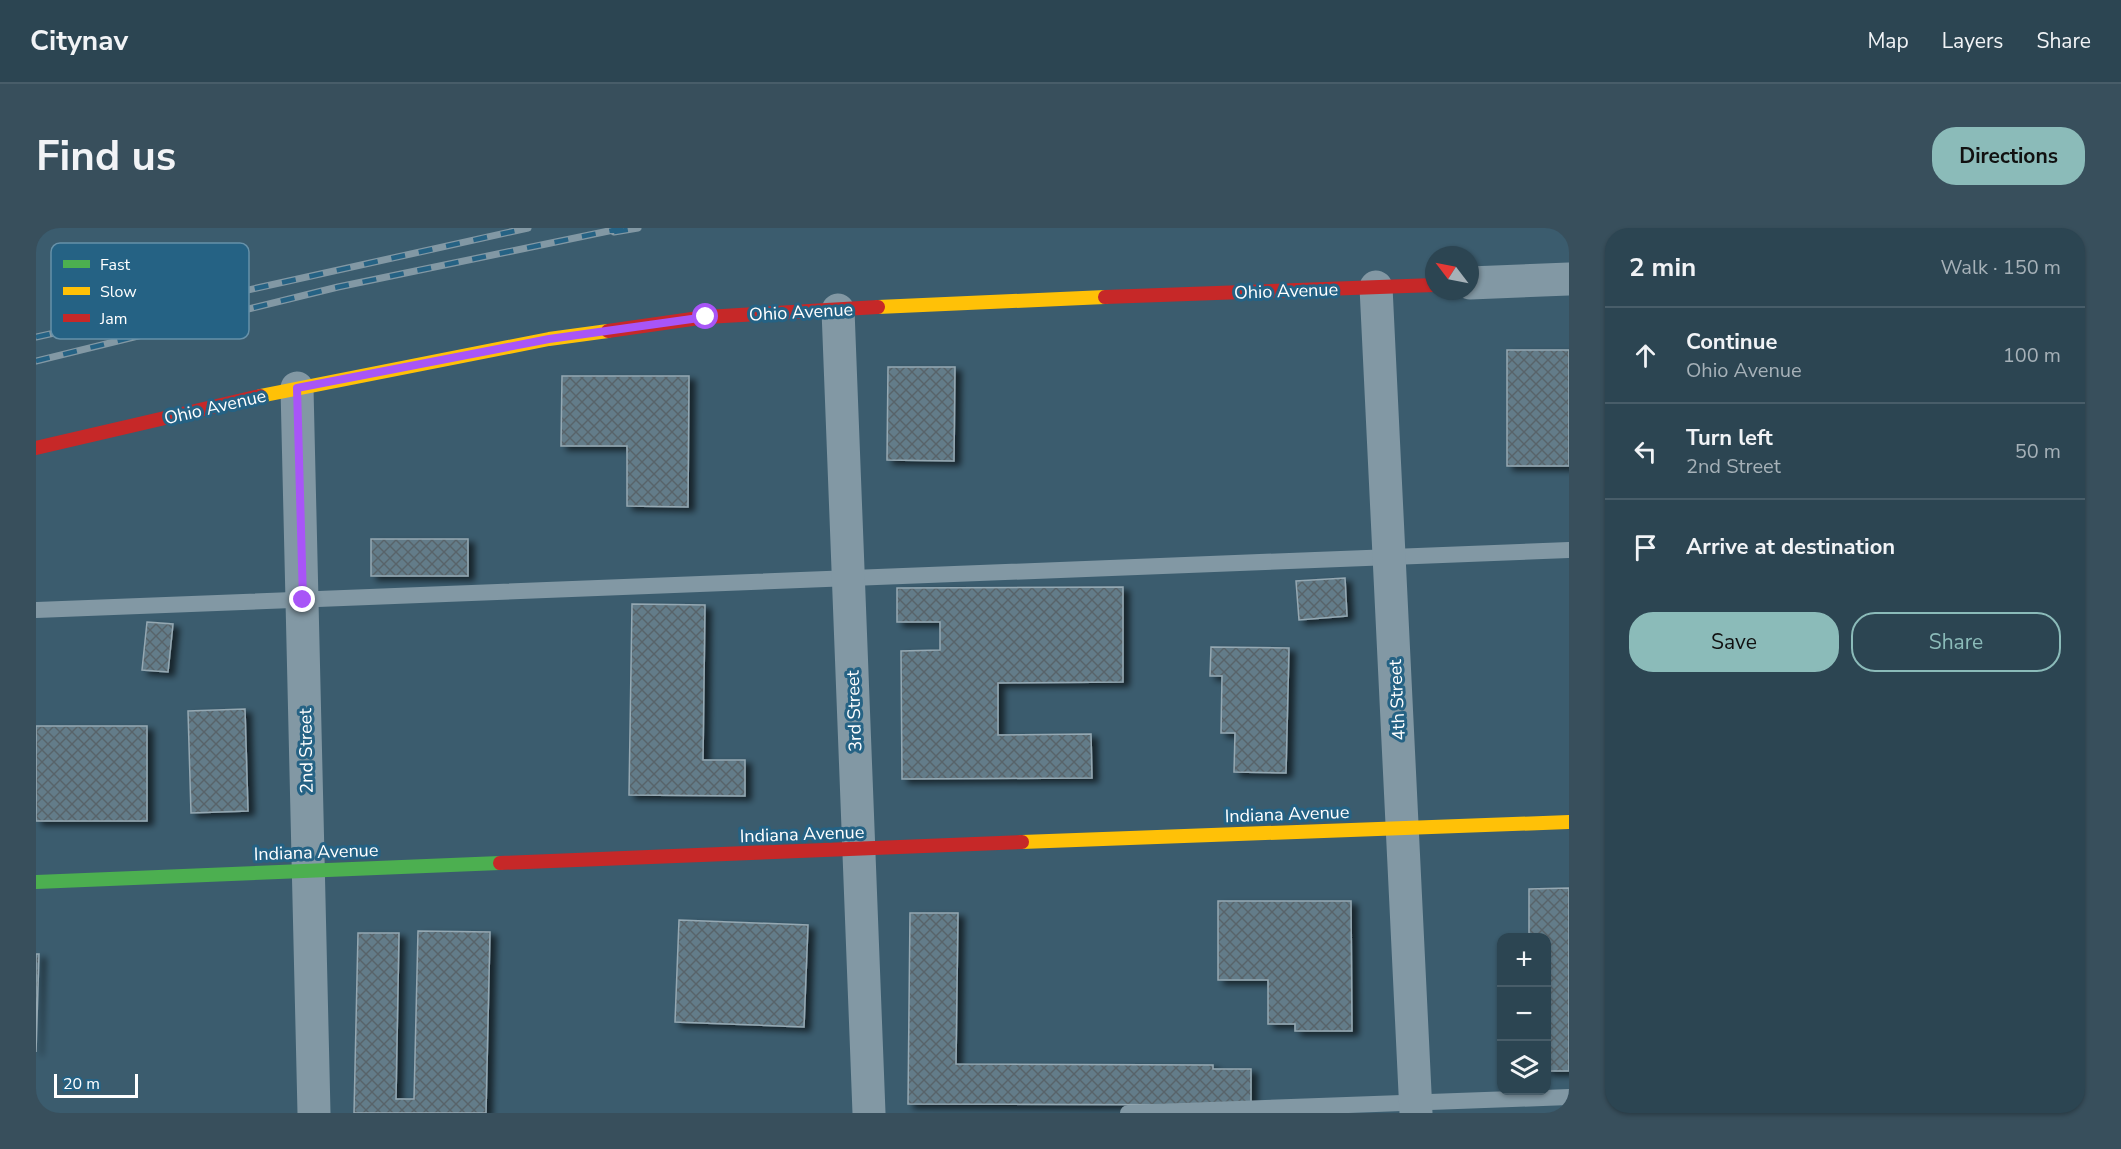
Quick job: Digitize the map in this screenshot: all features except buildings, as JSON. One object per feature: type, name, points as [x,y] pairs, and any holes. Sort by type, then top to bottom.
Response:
[{"type":"street","points":[[1479,284],[1569,279]]},
{"type":"street","name":"Ohio Avenue","points":[[36,448],[297,388],[561,337],[706,317],[990,301],[1425,285]]},
{"type":"street","name":"4th Street","points":[[1376,287],[1415,1108]]},
{"type":"street","name":"3rd Street","points":[[838,310],[869,1113]]},
{"type":"street","name":"2nd Street","points":[[297,388],[314,1113]]},
{"type":"street","name":"Indiana Avenue","points":[[36,882],[1569,822]]},
{"type":"lane","points":[[36,610],[1569,550]]},
{"type":"lane","points":[[1128,1113],[1415,1108],[1569,1097]]},
{"type":"railway","points":[[249,290],[528,228]]},
{"type":"railway","points":[[249,309],[338,287],[623,228]]},
{"type":"railway","points":[[614,232],[638,228]]},
{"type":"railway","points":[[36,337],[51,334]]},
{"type":"railway","points":[[36,361],[126,339]]},
{"type":"traffic: fast","points":[[36,882],[500,863]]},
{"type":"traffic: slow","points":[[878,307],[1105,297]]},
{"type":"traffic: slow","points":[[260,396],[549,339],[608,331]]},
{"type":"traffic: slow","points":[[1022,842],[1569,822]]},
{"type":"traffic: jam","points":[[1105,297],[1425,285]]},
{"type":"traffic: jam","points":[[608,331],[706,317],[878,307]]},
{"type":"traffic: jam","points":[[36,448],[260,396]]},
{"type":"traffic: jam","points":[[500,863],[1022,842]]},
{"type":"route","points":[[303,600],[297,388],[549,339],[706,317]]}]
